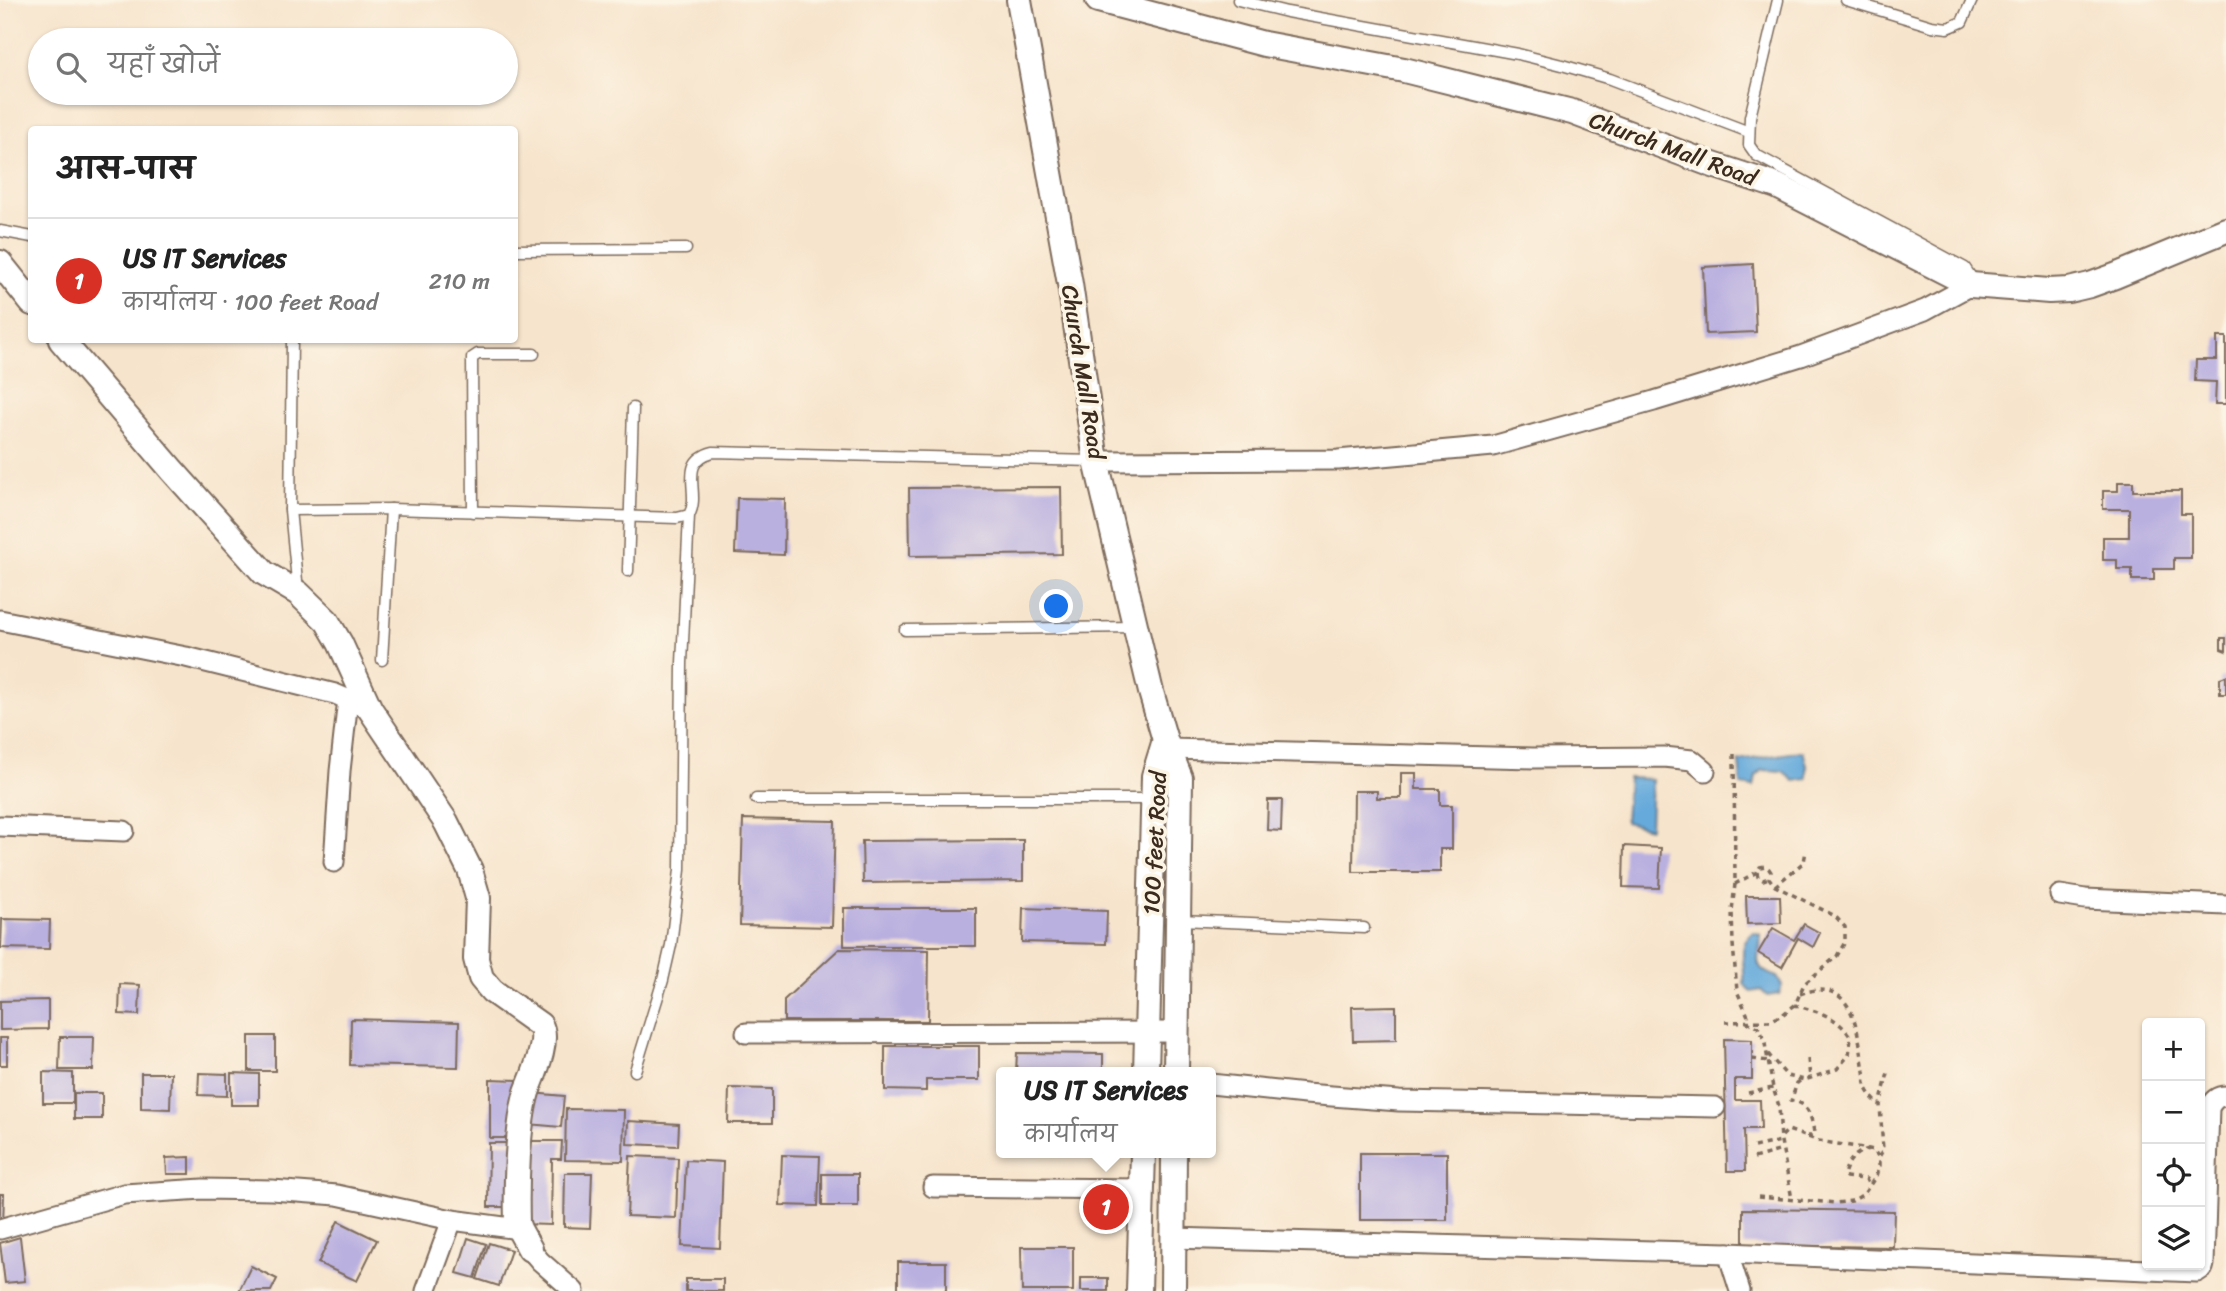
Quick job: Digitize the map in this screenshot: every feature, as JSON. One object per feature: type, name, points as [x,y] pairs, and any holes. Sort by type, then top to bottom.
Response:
[{"type":"street","name":"Church Mall Road","points":[[1019,0],[1070,284],[1096,461],[1134,627],[1167,745]]},
{"type":"street","name":"Church Mall Road","points":[[1098,0],[1264,44],[1404,70],[1572,113],[1777,186],[1971,285],[2069,290],[2102,281],[2226,230]]},
{"type":"street","points":[[0,263],[28,298]]},
{"type":"street","points":[[1096,461],[1338,460],[1493,446],[1801,356],[1925,310],[1971,285]]},
{"type":"street","points":[[64,343],[264,573],[298,593],[327,621],[336,635],[359,704],[446,822],[470,870],[478,898],[476,952],[481,978],[492,991],[528,1015],[543,1029],[542,1045],[524,1106],[518,1168],[524,1239],[540,1261],[574,1291]]},
{"type":"street","points":[[0,620],[186,657],[359,704]]},
{"type":"street","points":[[334,862],[340,771],[359,704]]},
{"type":"street","points":[[1167,745],[1533,758],[1664,757],[1692,760],[1705,771]]},
{"type":"street","name":"100 feet Road","points":[[1146,1067],[1154,776],[1167,745]]},
{"type":"street","name":"100 feet Road","points":[[1167,745],[1180,778],[1176,1067]]},
{"type":"street","points":[[0,826],[124,831]]},
{"type":"street","points":[[2060,895],[2085,899],[2226,905]]},
{"type":"street","points":[[1150,940],[1179,931]]},
{"type":"street","points":[[746,1033],[1177,1032]]},
{"type":"street","points":[[1216,1085],[1399,1101],[1715,1107]]},
{"type":"street","points":[[1172,1238],[1728,1253],[2197,1272],[2204,1264],[2209,1108],[2219,1096],[2226,1096]]},
{"type":"street","points":[[1139,1291],[1143,1158]]},
{"type":"street","points":[[1173,1291],[1174,1158]]},
{"type":"street","points":[[933,1187],[1142,1189]]},
{"type":"street","points":[[0,1229],[124,1194],[203,1189],[272,1189],[337,1195],[524,1239]]},
{"type":"street","points":[[426,1291],[452,1220]]},
{"type":"street","points":[[1728,1253],[1740,1291]]},
{"type":"lane","points":[[1238,0],[1287,12],[1518,54],[1562,65],[1609,79],[1749,132]]},
{"type":"lane","points":[[1778,0],[1750,117],[1749,145],[1756,155],[1965,268],[1972,278],[1971,285]]},
{"type":"lane","points":[[1846,0],[1948,28],[1962,22],[1972,0]]},
{"type":"lane","points":[[0,231],[28,236]]},
{"type":"lane","points":[[518,250],[686,249]]},
{"type":"lane","points":[[292,343],[290,510],[298,593]]},
{"type":"lane","points":[[473,512],[472,358],[478,354],[534,354]]},
{"type":"lane","points":[[628,571],[633,408]]},
{"type":"lane","points":[[635,1071],[671,945],[680,870],[682,663],[693,466],[704,455],[713,452],[1096,461]]},
{"type":"lane","points":[[290,510],[391,509],[677,518],[689,514]]},
{"type":"lane","points":[[382,660],[391,509]]},
{"type":"lane","points":[[905,630],[1134,627]]},
{"type":"lane","points":[[756,799],[1153,799]]},
{"type":"lane","points":[[1179,931],[1364,928]]},
{"type":"path","points":[[1734,754],[1733,944],[1737,991],[1748,1016],[1747,1022]]},
{"type":"path","points":[[1775,887],[1804,862],[1806,851]]},
{"type":"path","points":[[1735,884],[1765,866],[1771,872],[1769,878]]},
{"type":"path","points":[[1757,872],[1761,879],[1769,878]]},
{"type":"path","points":[[1725,1022],[1770,1021],[1795,1005],[1804,984],[1842,950],[1845,942],[1845,927],[1830,913],[1775,887],[1769,878]]},
{"type":"path","points":[[1800,995],[1816,989],[1830,990],[1849,1004],[1858,1037],[1866,1088],[1880,1105]]},
{"type":"path","points":[[1767,1053],[1787,1076],[1802,1079],[1836,1069],[1849,1055],[1851,1038],[1836,1019],[1825,1013],[1795,1005]]},
{"type":"path","points":[[1747,1022],[1758,1027],[1764,1038],[1779,1106],[1782,1150],[1792,1199]]},
{"type":"path","points":[[1752,1059],[1768,1061]]},
{"type":"path","points":[[1808,1059],[1810,1078]]},
{"type":"path","points":[[1758,1197],[1836,1203],[1852,1201],[1864,1194],[1879,1166],[1879,1157],[1883,1150],[1880,1105],[1888,1073]]},
{"type":"path","points":[[1802,1079],[1797,1083],[1791,1101],[1800,1102],[1806,1107],[1814,1133],[1812,1136],[1805,1136]]},
{"type":"path","points":[[1748,1093],[1773,1088]]},
{"type":"path","points":[[1754,1147],[1781,1139],[1788,1130],[1819,1141],[1873,1150],[1879,1157]]},
{"type":"path","points":[[1869,1149],[1852,1158],[1844,1174],[1846,1177],[1866,1179],[1869,1188]]},
{"type":"path","points":[[1754,1158],[1782,1150]]},
{"type":"water","points":[[1803,751],[1807,779],[1794,781],[1783,771],[1763,770],[1756,776],[1754,787],[1741,785],[1739,761]]},
{"type":"water","points":[[1628,778],[1652,779],[1650,828],[1625,822]]},
{"type":"water","points":[[1753,932],[1760,934],[1758,958],[1761,968],[1777,977],[1782,985],[1779,994],[1767,996],[1761,990],[1751,992],[1744,984],[1743,950]]},
{"type":"building","points":[[1753,264],[1756,332],[1706,334],[1703,267]]},
{"type":"building","points":[[2217,337],[2226,337],[2226,404],[2215,404],[2216,382],[2195,381],[2196,360],[2217,360]]},
{"type":"building","points":[[2118,482],[2133,482],[2133,491],[2181,491],[2181,514],[2191,514],[2191,558],[2174,558],[2174,569],[2154,569],[2154,580],[2132,580],[2132,569],[2117,569],[2117,560],[2103,560],[2103,537],[2129,537],[2129,509],[2103,509],[2103,491],[2118,491]]},
{"type":"building","points":[[1061,487],[1062,554],[910,556],[909,488]]},
{"type":"building","points":[[737,498],[785,499],[784,555],[735,553]]},
{"type":"building","points":[[2221,638],[2226,638],[2226,651],[2221,649]]},
{"type":"building","points":[[2226,676],[2226,694],[2220,694],[2220,678]]},
{"type":"building","points":[[1401,773],[1416,773],[1416,789],[1440,789],[1440,805],[1452,805],[1452,849],[1440,849],[1440,872],[1353,872],[1354,791],[1377,791],[1377,798],[1401,798]]},
{"type":"building","points":[[1268,800],[1282,800],[1281,831],[1267,830]]},
{"type":"building","points":[[743,819],[835,821],[832,927],[740,925]]},
{"type":"building","points":[[1023,840],[1023,881],[863,883],[862,841]]},
{"type":"building","points":[[1624,846],[1661,848],[1659,888],[1623,887]]},
{"type":"building","points":[[1746,896],[1780,896],[1781,923],[1747,924]]},
{"type":"building","points":[[844,908],[976,908],[976,946],[844,946]]},
{"type":"building","points":[[1023,908],[1107,911],[1106,944],[1022,942]]},
{"type":"building","points":[[2,919],[50,920],[49,949],[1,948]]},
{"type":"building","points":[[1804,924],[1820,933],[1813,947],[1798,938],[1782,967],[1758,953],[1773,928],[1794,940]]},
{"type":"building","points":[[839,949],[929,950],[928,1021],[784,1021],[784,1000]]},
{"type":"building","points":[[120,984],[140,985],[139,1015],[119,1014]]},
{"type":"building","points":[[48,1000],[48,1029],[0,1030],[0,1001]]},
{"type":"building","points":[[1396,1006],[1396,1040],[1353,1041],[1352,1007]]},
{"type":"building","points":[[351,1019],[459,1022],[458,1067],[350,1065]]},
{"type":"building","points":[[249,1036],[275,1036],[275,1071],[249,1071]]},
{"type":"building","points":[[60,1037],[94,1037],[93,1070],[59,1070]]},
{"type":"building","points":[[0,1038],[7,1038],[7,1065],[0,1065]]},
{"type":"building","points":[[1724,1039],[1752,1040],[1752,1079],[1735,1079],[1735,1100],[1760,1100],[1761,1129],[1744,1129],[1745,1171],[1727,1171]]},
{"type":"building","points":[[885,1046],[979,1046],[979,1080],[926,1080],[926,1091],[885,1090]]},
{"type":"building","points":[[1017,1053],[1103,1054],[1103,1067],[1016,1067]]},
{"type":"building","points":[[43,1072],[73,1073],[73,1103],[43,1103]]},
{"type":"building","points":[[141,1073],[171,1073],[170,1109],[141,1108]]},
{"type":"building","points":[[199,1073],[227,1074],[227,1096],[198,1095]]},
{"type":"building","points":[[231,1073],[259,1074],[259,1105],[231,1105]]},
{"type":"building","points":[[490,1079],[517,1080],[517,1138],[490,1138]]},
{"type":"building","points":[[729,1088],[772,1089],[772,1123],[728,1123]]},
{"type":"building","points":[[74,1093],[102,1093],[102,1119],[74,1119]]},
{"type":"building","points":[[531,1093],[564,1096],[561,1127],[528,1124]]},
{"type":"building","points":[[566,1109],[624,1110],[623,1161],[565,1160]]},
{"type":"building","points":[[628,1121],[679,1124],[678,1146],[627,1144]]},
{"type":"building","points":[[521,1141],[562,1141],[561,1159],[552,1159],[551,1225],[520,1224]]},
{"type":"building","points":[[489,1143],[515,1143],[515,1207],[488,1207]]},
{"type":"building","points":[[1360,1153],[1447,1153],[1447,1220],[1360,1220]]},
{"type":"building","points":[[782,1155],[820,1156],[818,1206],[780,1205]]},
{"type":"building","points":[[630,1156],[678,1158],[676,1218],[627,1216]]},
{"type":"building","points":[[190,1157],[190,1174],[167,1174],[166,1158]]},
{"type":"building","points":[[686,1160],[723,1162],[720,1248],[682,1246]]},
{"type":"building","points":[[565,1173],[592,1173],[590,1228],[564,1227]]},
{"type":"building","points":[[822,1174],[858,1174],[858,1206],[822,1206]]},
{"type":"building","points":[[0,1194],[4,1194],[3,1226],[0,1226]]},
{"type":"building","points":[[1743,1209],[1894,1211],[1893,1247],[1743,1245]]},
{"type":"building","points":[[338,1221],[377,1240],[357,1281],[318,1263]]},
{"type":"building","points":[[20,1237],[25,1281],[5,1283],[0,1243]]},
{"type":"building","points":[[468,1238],[486,1244],[475,1278],[457,1273]]},
{"type":"building","points":[[489,1243],[511,1250],[499,1286],[477,1279]]},
{"type":"building","points":[[1021,1247],[1073,1247],[1073,1291],[1022,1291]]},
{"type":"building","points":[[898,1262],[946,1262],[946,1291],[898,1291]]},
{"type":"building","points":[[251,1266],[277,1279],[271,1291],[239,1291]]},
{"type":"building","points":[[1081,1278],[1108,1278],[1108,1291],[1081,1291]]},
{"type":"building","points":[[686,1279],[723,1279],[723,1291],[686,1291]]},
{"type":"place","name":"US IT Services","points":[[1106,1207]]}]
